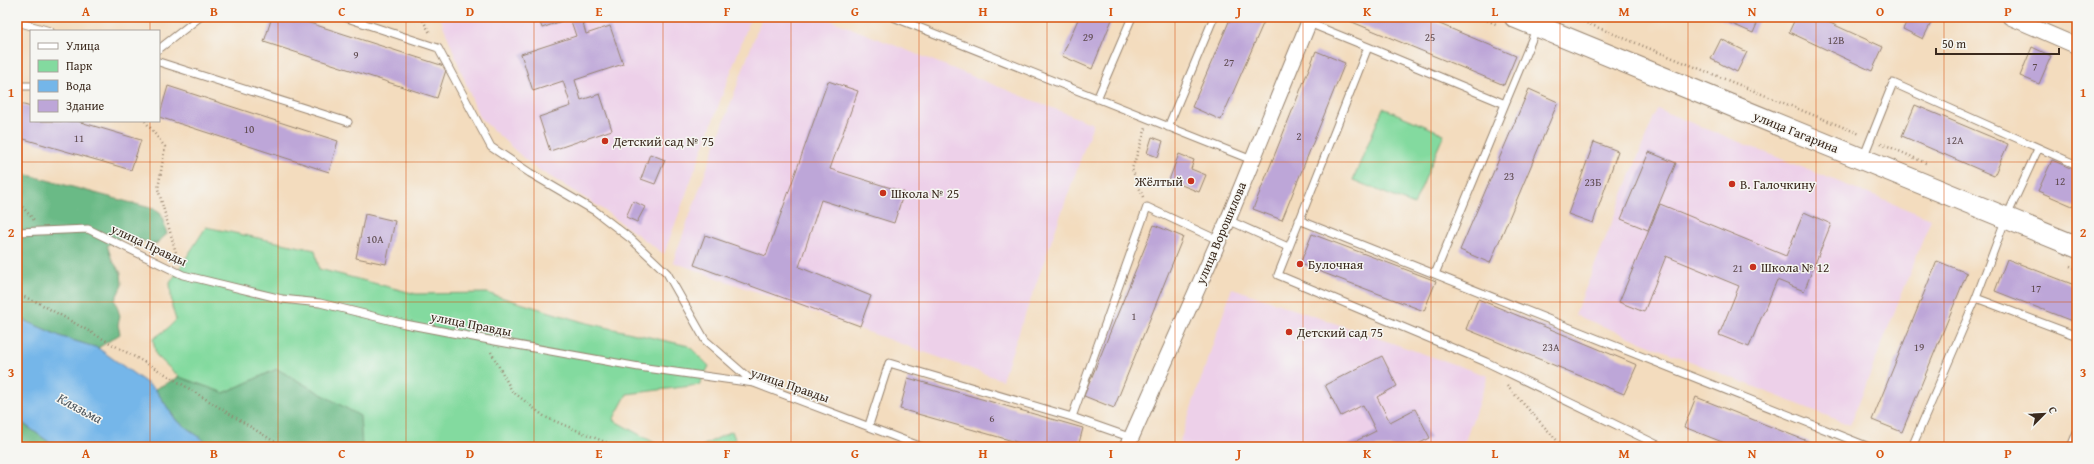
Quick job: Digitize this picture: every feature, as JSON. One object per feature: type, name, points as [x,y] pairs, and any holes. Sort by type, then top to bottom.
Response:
[{"type":"main road","name":"улица Гагарина","points":[[1515,17],[2077,247]]},
{"type":"street","points":[[2010,17],[2077,46]]},
{"type":"street","name":"улица Ворошилова","points":[[1130,442],[1228,220],[1310,20]]},
{"type":"lane","points":[[160,48],[200,17]]},
{"type":"lane","points":[[344,17],[438,48],[491,147],[530,174],[595,211],[630,239],[667,273],[705,340],[754,383]]},
{"type":"lane","points":[[893,17],[911,20],[1097,99],[1252,160]]},
{"type":"lane","points":[[1097,99],[1132,17]]},
{"type":"lane","points":[[1168,127],[1214,17]]},
{"type":"lane","points":[[1310,20],[1368,47],[1505,104]]},
{"type":"lane","points":[[17,22],[46,30]]},
{"type":"lane","points":[[1435,274],[1537,27]]},
{"type":"lane","points":[[1368,47],[1278,275],[1486,362],[1662,447]]},
{"type":"lane","points":[[160,62],[348,122]]},
{"type":"lane","points":[[1862,160],[1893,83],[2038,149],[2077,165]]},
{"type":"lane","points":[[17,86],[30,86]]},
{"type":"lane","points":[[1912,447],[1976,298],[2006,218],[2038,149]]},
{"type":"lane","points":[[1072,417],[1147,207],[1218,240]]},
{"type":"lane","points":[[1228,220],[1288,247]]},
{"type":"lane","points":[[1300,220],[1869,447]]},
{"type":"lane","name":"улица Правды","points":[[17,232],[88,229],[183,275],[282,299],[320,303],[405,324],[640,367],[754,383],[869,425],[922,447]]},
{"type":"lane","points":[[1976,298],[2077,336]]},
{"type":"lane","points":[[869,425],[889,363],[1072,417],[1130,442]]},
{"type":"lane","points":[[2071,447],[2077,432]]},
{"type":"path","points":[[1572,17],[1871,138],[1935,167]]},
{"type":"path","points":[[1147,207],[1132,169],[1149,120]]},
{"type":"path","points":[[146,122],[165,147],[158,189],[183,275]]},
{"type":"path","points":[[17,201],[44,231]]},
{"type":"path","points":[[17,294],[37,302],[167,375],[283,447]]},
{"type":"path","points":[[484,339],[512,391],[545,417],[617,447]]},
{"type":"path","points":[[1507,386],[1563,447]]},
{"type":"shaded area","name":"Детский сад № 75","points":[[440,17],[751,17],[664,254],[598,206],[531,165],[479,117]]},
{"type":"shaded area","name":"Школа № 25","points":[[762,17],[823,17],[1093,124],[1002,380],[673,262]]},
{"type":"shaded area","name":"Школа № 12","points":[[1657,109],[1931,219],[1850,425],[1575,315]]},
{"type":"shaded area","name":"Детский сад 75","points":[[1232,288],[1488,376],[1463,447],[1178,447]]},
{"type":"green space","points":[[1383,108],[1444,134],[1414,205],[1353,180]]},
{"type":"green space","points":[[17,172],[154,209],[161,214],[167,234],[156,244],[124,236],[107,245],[112,260],[121,273],[122,285],[115,300],[120,316],[118,325],[120,334],[98,348],[62,337],[17,317]]},
{"type":"green space","points":[[206,227],[315,250],[319,269],[416,294],[487,293],[583,322],[689,346],[709,366],[699,385],[627,394],[613,420],[662,447],[362,447],[359,416],[277,369],[224,393],[179,377],[156,355],[153,339],[176,320],[172,307],[170,283]]},
{"type":"green space","points":[[277,369],[360,416],[362,447],[213,447],[176,420],[155,389],[179,377],[224,393]]},
{"type":"green space","points":[[17,419],[56,447],[17,447]]},
{"type":"green space","points":[[732,431],[738,447],[700,447]]},
{"type":"water","name":"Клязьма","points":[[17,317],[62,337],[98,348],[155,389],[176,420],[213,447],[56,447],[17,419]]},
{"type":"building","points":[[272,17],[291,17],[447,67],[437,98],[264,42]]},
{"type":"building","points":[[538,17],[581,17],[586,34],[610,26],[623,64],[575,80],[581,100],[600,94],[612,130],[550,151],[539,117],[571,106],[563,81],[533,91],[521,54],[576,36],[570,18],[542,28]]},
{"type":"building","points":[[1079,17],[1113,17],[1092,69],[1062,56]]},
{"type":"building","points":[[1231,17],[1266,17],[1221,120],[1192,107]]},
{"type":"building","points":[[1345,17],[1423,17],[1516,56],[1504,85],[1345,19]]},
{"type":"building","points":[[1716,17],[1760,17],[1753,33]]},
{"type":"building","points":[[1796,17],[1817,17],[1883,47],[1872,71],[1789,32]]},
{"type":"building","points":[[1909,17],[1934,17],[1923,39],[1903,29]]},
{"type":"building","points":[[1721,39],[1747,52],[1737,72],[1711,59]]},
{"type":"building","points":[[2032,47],[2051,56],[2039,84],[2020,76]]},
{"type":"building","points":[[1316,51],[1345,63],[1282,220],[1253,209]]},
{"type":"building","points":[[828,81],[858,91],[830,169],[904,192],[894,223],[821,200],[799,267],[871,296],[860,326],[694,265],[705,235],[766,256]]},
{"type":"building","points":[[168,86],[338,141],[329,172],[160,117]]},
{"type":"building","points":[[1529,89],[1558,102],[1490,263],[1460,250]]},
{"type":"building","points":[[17,103],[30,107],[30,122],[80,122],[141,140],[131,170],[17,137]]},
{"type":"building","points":[[1915,105],[2008,144],[1994,176],[1902,136]]},
{"type":"building","points":[[1152,137],[1163,141],[1158,157],[1147,153]]},
{"type":"building","points":[[1594,142],[1618,151],[1593,223],[1568,214]]},
{"type":"building","points":[[1649,152],[1676,163],[1648,230],[1621,219]]},
{"type":"building","points":[[650,154],[665,160],[655,184],[641,179]]},
{"type":"building","points":[[1179,154],[1194,160],[1191,169],[1206,175],[1199,192],[1169,180]]},
{"type":"building","points":[[2052,160],[2077,171],[2077,208],[2038,191]]},
{"type":"building","points":[[633,201],[645,207],[637,222],[626,217]]},
{"type":"building","points":[[1660,204],[1786,256],[1804,212],[1831,224],[1804,291],[1777,280],[1749,347],[1719,335],[1739,286],[1666,256],[1644,312],[1619,302]]},
{"type":"building","points":[[365,214],[395,221],[386,264],[356,258]]},
{"type":"building","points":[[1154,225],[1183,237],[1114,408],[1084,396]]},
{"type":"building","points":[[1312,234],[1436,281],[1424,311],[1300,264]]},
{"type":"building","points":[[2007,259],[2077,286],[2077,323],[1995,291]]},
{"type":"building","points":[[1937,261],[1967,273],[1902,432],[1872,420]]},
{"type":"building","points":[[1478,299],[1637,365],[1624,394],[1466,329]]},
{"type":"building","points":[[1382,356],[1397,386],[1377,397],[1390,422],[1415,409],[1430,438],[1412,447],[1344,447],[1376,431],[1363,405],[1341,416],[1325,385]]},
{"type":"building","points":[[908,378],[1083,428],[1078,447],[1034,447],[900,409]]},
{"type":"building","points":[[1696,397],[1822,447],[1735,447],[1684,427]]},
{"type":"place","name":"Детский сад № 75","points":[[605,141]]},
{"type":"place","name":"Жёлтый","points":[[1191,181]]},
{"type":"place","name":"В. Галочкину","points":[[1732,184]]},
{"type":"place","name":"Школа № 25","points":[[883,193]]},
{"type":"place","name":"Булочная","points":[[1300,264]]},
{"type":"place","name":"Школа № 12","points":[[1753,267]]},
{"type":"place","name":"Детский сад 75","points":[[1289,332]]}]
